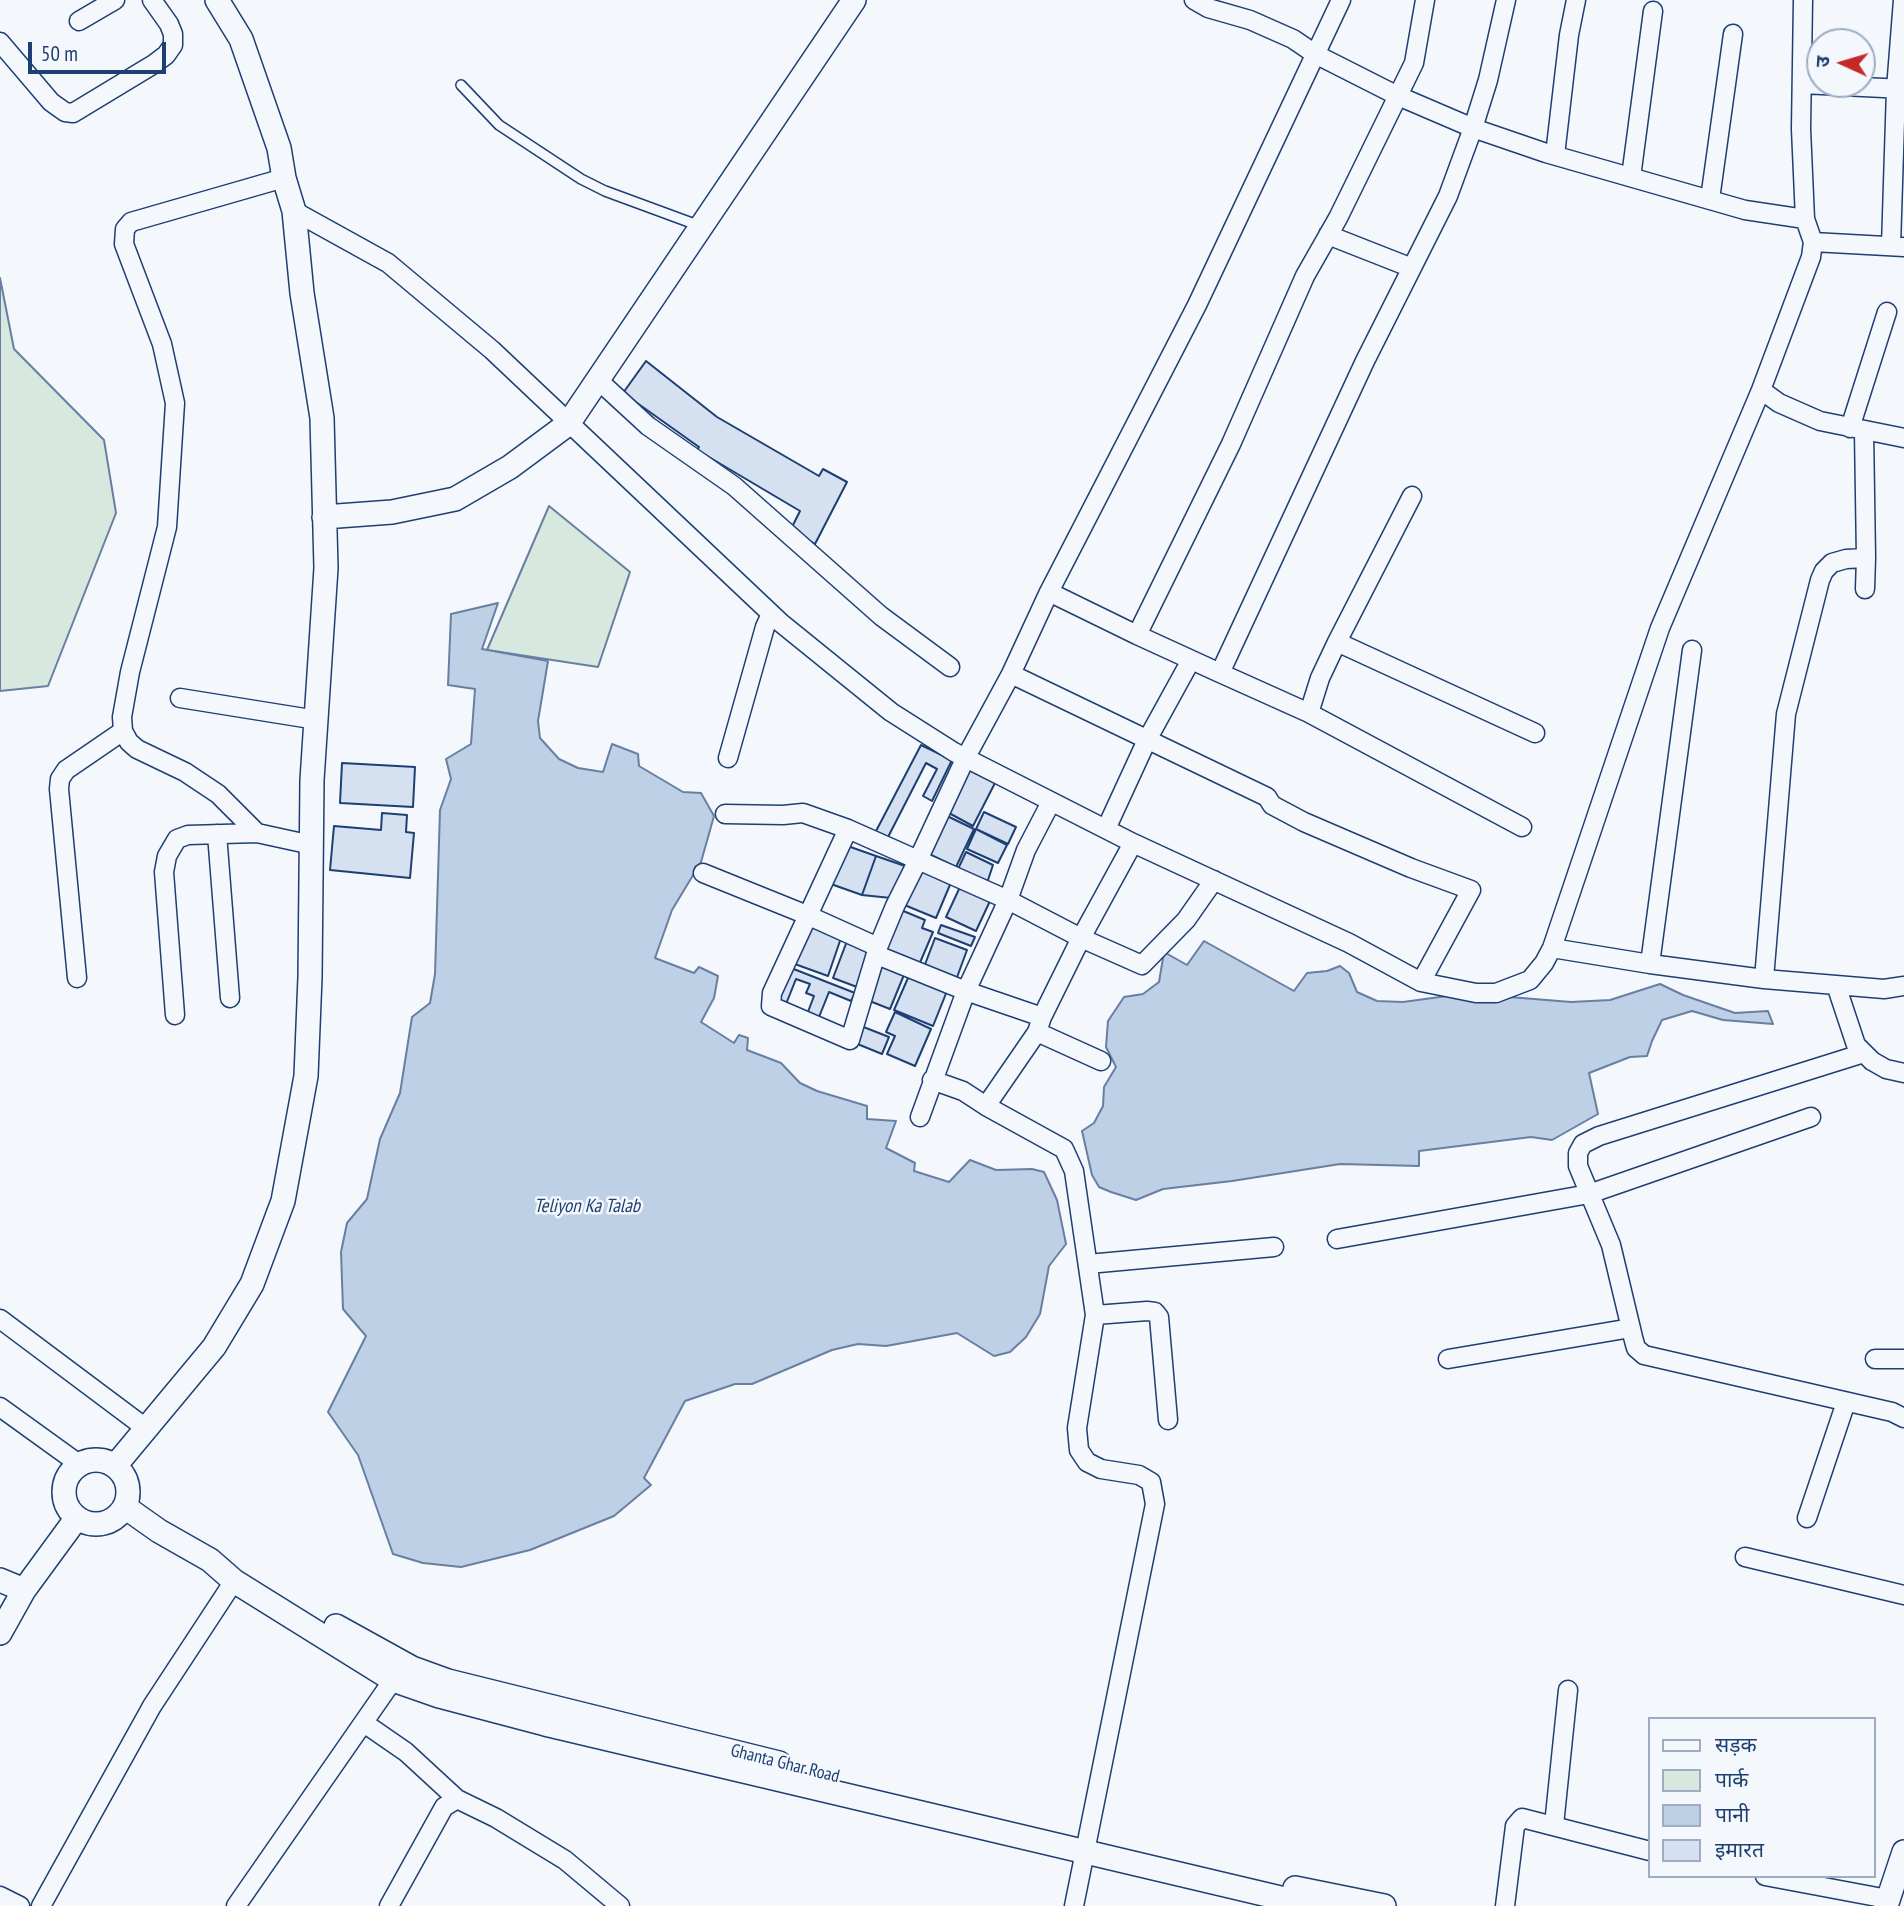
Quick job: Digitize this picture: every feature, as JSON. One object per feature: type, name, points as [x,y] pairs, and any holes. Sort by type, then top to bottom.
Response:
[{"type":"street","points":[[79,21],[115,0]]},
{"type":"street","points":[[0,42],[51,102],[65,112],[73,113],[154,64],[173,46],[173,34],[169,24],[152,0]]},
{"type":"street","points":[[115,1466],[214,1347],[252,1284],[283,1201],[306,1076],[312,780],[326,568],[322,418],[302,293],[294,211],[279,148],[241,39],[217,0]]},
{"type":"street","points":[[324,517],[393,512],[455,499],[510,467],[568,424],[854,0]]},
{"type":"street","points":[[1194,0],[1208,8],[1250,20],[1293,39],[1315,54],[1396,95],[1473,128],[1555,155],[1745,210],[1805,219]]},
{"type":"street","points":[[848,829],[772,993],[771,1006],[850,1040],[878,951],[966,757],[1011,674],[1049,592],[1197,305],[1341,0]]},
{"type":"street","points":[[1137,635],[1231,444],[1305,276],[1413,63],[1425,0]]},
{"type":"street","points":[[1220,673],[1365,361],[1448,196],[1488,80],[1506,0]]},
{"type":"street","points":[[1555,155],[1569,35],[1576,0]]},
{"type":"street","points":[[294,211],[388,263],[492,350],[771,614],[891,712],[954,752],[1051,802],[1349,943],[1421,982],[1476,993],[1496,993],[1530,980],[1552,948],[1660,628],[1761,390],[1811,257],[1813,242],[1805,219],[1803,0]]},
{"type":"street","points":[[1813,242],[1897,246],[1903,0]]},
{"type":"street","points":[[1631,177],[1653,11]]},
{"type":"street","points":[[1710,199],[1733,34]]},
{"type":"street","points":[[1802,84],[1900,89]]},
{"type":"street","points":[[257,833],[218,794],[185,772],[137,749],[123,731],[122,717],[130,672],[167,527],[175,403],[162,344],[124,244],[125,229],[131,222],[284,178]]},
{"type":"street","points":[[1328,235],[1412,268]]},
{"type":"street","points":[[1864,589],[1866,558],[1857,430],[1887,312]]},
{"type":"street","points":[[598,380],[648,426],[734,486],[881,616],[950,667]]},
{"type":"street","points":[[1761,390],[1779,404],[1820,421],[1904,438]]},
{"type":"street","points":[[1309,713],[1320,678],[1337,642],[1412,496]]},
{"type":"street","points":[[1765,979],[1786,714],[1820,580],[1832,563],[1866,558]]},
{"type":"street","points":[[1049,592],[1309,713],[1522,827]]},
{"type":"street","points":[[728,758],[771,614]]},
{"type":"street","points":[[1337,642],[1535,733]]},
{"type":"street","points":[[1650,964],[1692,650]]},
{"type":"street","points":[[1106,829],[1147,740],[1191,660]]},
{"type":"street","points":[[1011,674],[1267,797],[1272,805],[1304,822],[1411,868],[1471,890],[1421,982]]},
{"type":"street","points":[[180,698],[317,720]]},
{"type":"street","points":[[77,978],[58,789],[66,770],[123,731]]},
{"type":"street","points":[[920,1117],[966,991],[1009,900],[1026,850],[1051,802]]},
{"type":"street","points":[[725,814],[783,816],[803,813],[848,829],[1009,900],[1081,938],[1142,965],[1186,920],[1214,880]]},
{"type":"street","points":[[175,1015],[164,872],[167,856],[177,839],[188,835],[257,833],[312,845]]},
{"type":"street","points":[[217,834],[230,998]]},
{"type":"street","points":[[986,1106],[1040,1025],[1081,938],[1133,843]]},
{"type":"street","points":[[703,873],[807,915],[878,951],[1040,1025],[1101,1061]]},
{"type":"street","points":[[1552,948],[1765,979],[1840,999],[1904,986]]},
{"type":"street","points":[[1840,999],[1856,1045],[1872,1061],[1886,1069],[1904,1073]]},
{"type":"street","points":[[1864,1053],[1591,1140],[1583,1144],[1578,1153],[1578,1166],[1612,1245],[1636,1348],[1644,1356],[1892,1412],[1904,1418]]},
{"type":"street","points":[[932,1080],[963,1091],[1063,1149],[1074,1171],[1095,1315],[1077,1428],[1079,1450],[1087,1462],[1101,1469],[1139,1475],[1151,1482],[1155,1504],[1074,1906]]},
{"type":"street","points":[[1337,1239],[1589,1194],[1811,1117]]},
{"type":"street","points":[[1088,1264],[1274,1247]]},
{"type":"street","points":[[1095,1315],[1146,1311],[1155,1312],[1159,1317],[1168,1420]]},
{"type":"street","points":[[0,1319],[147,1429]]},
{"type":"street","points":[[1448,1359],[1631,1328]]},
{"type":"street","points":[[1875,1359],[1904,1359]]},
{"type":"street","points":[[1807,1518],[1846,1402]]},
{"type":"street","points":[[0,1407],[79,1464]]},
{"type":"street","points":[[91,1460],[103,1460],[115,1466],[125,1477],[127,1485],[125,1507],[116,1518],[103,1525],[89,1524],[76,1518],[67,1509],[63,1497],[64,1484],[70,1473],[79,1464],[91,1460]]},
{"type":"street","name":"Ghanta Ghar Road","points":[[125,1507],[159,1531],[210,1560],[240,1570],[401,1662],[448,1681],[829,1775],[1314,1906]]},
{"type":"street","points":[[0,1633],[23,1590],[76,1518]]},
{"type":"street","points":[[1745,1557],[1904,1595]]},
{"type":"street","name":"Ghanta Ghar Road","points":[[210,1560],[234,1581],[393,1680],[439,1696],[545,1724],[1087,1844],[1384,1906]]},
{"type":"street","points":[[0,1580],[23,1590]]},
{"type":"street","points":[[41,1906],[152,1706],[234,1581]]},
{"type":"street","points":[[236,1906],[393,1680]]},
{"type":"street","points":[[1554,1825],[1568,1690]]},
{"type":"street","points":[[364,1723],[406,1752],[457,1799],[496,1818],[565,1860],[620,1906]]},
{"type":"street","points":[[389,1906],[444,1807],[457,1799]]},
{"type":"street","points":[[1505,1906],[1517,1821],[1529,1818],[1648,1850]]},
{"type":"street","points":[[1774,1878],[1887,1903],[1904,1852]]},
{"type":"street","points":[[0,1896],[20,1906]]},
{"type":"lane","points":[[461,85],[499,125],[581,179],[605,191],[701,226]]},
{"type":"green space","points":[[0,278],[14,349],[104,440],[116,513],[48,686],[0,691]]},
{"type":"green space","points":[[549,506],[630,572],[598,667],[487,650]]},
{"type":"water","name":"Teliyon Ka Talab","points":[[498,603],[482,649],[548,661],[538,721],[540,738],[559,759],[578,768],[603,772],[612,744],[638,754],[639,766],[683,792],[701,793],[714,816],[701,862],[672,910],[655,958],[694,973],[699,967],[718,976],[714,998],[701,1022],[734,1043],[739,1035],[748,1038],[747,1050],[781,1063],[800,1083],[867,1106],[867,1119],[896,1121],[886,1148],[915,1163],[914,1171],[949,1182],[970,1160],[996,1170],[1032,1169],[1044,1172],[1057,1200],[1066,1244],[1049,1266],[1040,1314],[1026,1337],[1010,1352],[994,1356],[957,1333],[886,1346],[858,1344],[832,1350],[752,1384],[735,1384],[685,1401],[644,1478],[651,1485],[614,1516],[530,1550],[461,1567],[423,1563],[393,1554],[358,1455],[328,1412],[366,1336],[343,1309],[341,1252],[347,1223],[367,1199],[380,1139],[400,1093],[412,1017],[430,1003],[435,974],[440,810],[451,779],[446,759],[471,744],[475,689],[448,685],[451,614]]},
{"type":"water","points":[[1204,941],[1294,991],[1307,973],[1327,971],[1340,966],[1349,973],[1357,992],[1377,1001],[1403,1002],[1447,996],[1497,996],[1571,1002],[1610,1000],[1660,984],[1735,1013],[1768,1011],[1773,1024],[1723,1020],[1692,1011],[1662,1020],[1647,1056],[1630,1057],[1589,1073],[1598,1114],[1552,1140],[1531,1137],[1419,1151],[1419,1166],[1340,1164],[1163,1189],[1136,1200],[1099,1187],[1092,1175],[1082,1131],[1094,1123],[1103,1106],[1104,1087],[1116,1067],[1106,1047],[1108,1021],[1124,997],[1143,994],[1159,982],[1164,952],[1187,965]]},
{"type":"building","points":[[646,361],[717,417],[819,476],[823,469],[847,482],[815,544],[790,531],[800,511],[697,450],[699,447],[623,393]]},
{"type":"building","points":[[921,745],[952,760],[932,801],[923,796],[937,769],[926,763],[887,839],[875,833]]},
{"type":"building","points":[[342,763],[415,767],[413,807],[340,803]]},
{"type":"building","points":[[969,770],[995,783],[973,826],[947,812]]},
{"type":"building","points":[[984,812],[1016,827],[1008,844],[976,829]]},
{"type":"building","points":[[382,813],[407,815],[406,832],[414,833],[410,878],[330,870],[334,826],[381,830]]},
{"type":"building","points":[[945,815],[974,829],[956,867],[927,853]]},
{"type":"building","points":[[976,829],[1007,845],[998,863],[967,849]]},
{"type":"building","points":[[842,844],[876,856],[862,895],[828,883]]},
{"type":"building","points":[[966,852],[993,865],[987,883],[958,869]]},
{"type":"building","points":[[876,856],[908,867],[891,898],[862,895]]},
{"type":"building","points":[[918,865],[952,880],[936,918],[902,904]]},
{"type":"building","points":[[960,887],[990,901],[976,931],[946,917]]},
{"type":"building","points":[[901,910],[925,920],[922,928],[933,932],[919,965],[885,951]]},
{"type":"building","points":[[806,925],[841,938],[828,976],[792,963]]},
{"type":"building","points":[[941,925],[975,937],[971,946],[938,933]]},
{"type":"building","points":[[935,938],[967,950],[956,980],[924,967]]},
{"type":"building","points":[[847,941],[870,949],[857,987],[833,978]]},
{"type":"building","points":[[883,961],[906,970],[890,1009],[867,1000]]},
{"type":"building","points":[[786,966],[855,993],[851,1001],[829,992],[817,1022],[806,1017],[814,996],[806,993],[810,984],[796,979],[784,1009],[772,1004]]},
{"type":"building","points":[[911,971],[949,986],[933,1026],[894,1010]]},
{"type":"building","points":[[895,1012],[931,1029],[915,1066],[887,1054],[895,1036],[886,1032]]},
{"type":"building","points":[[861,1026],[889,1037],[882,1054],[855,1043]]}]
